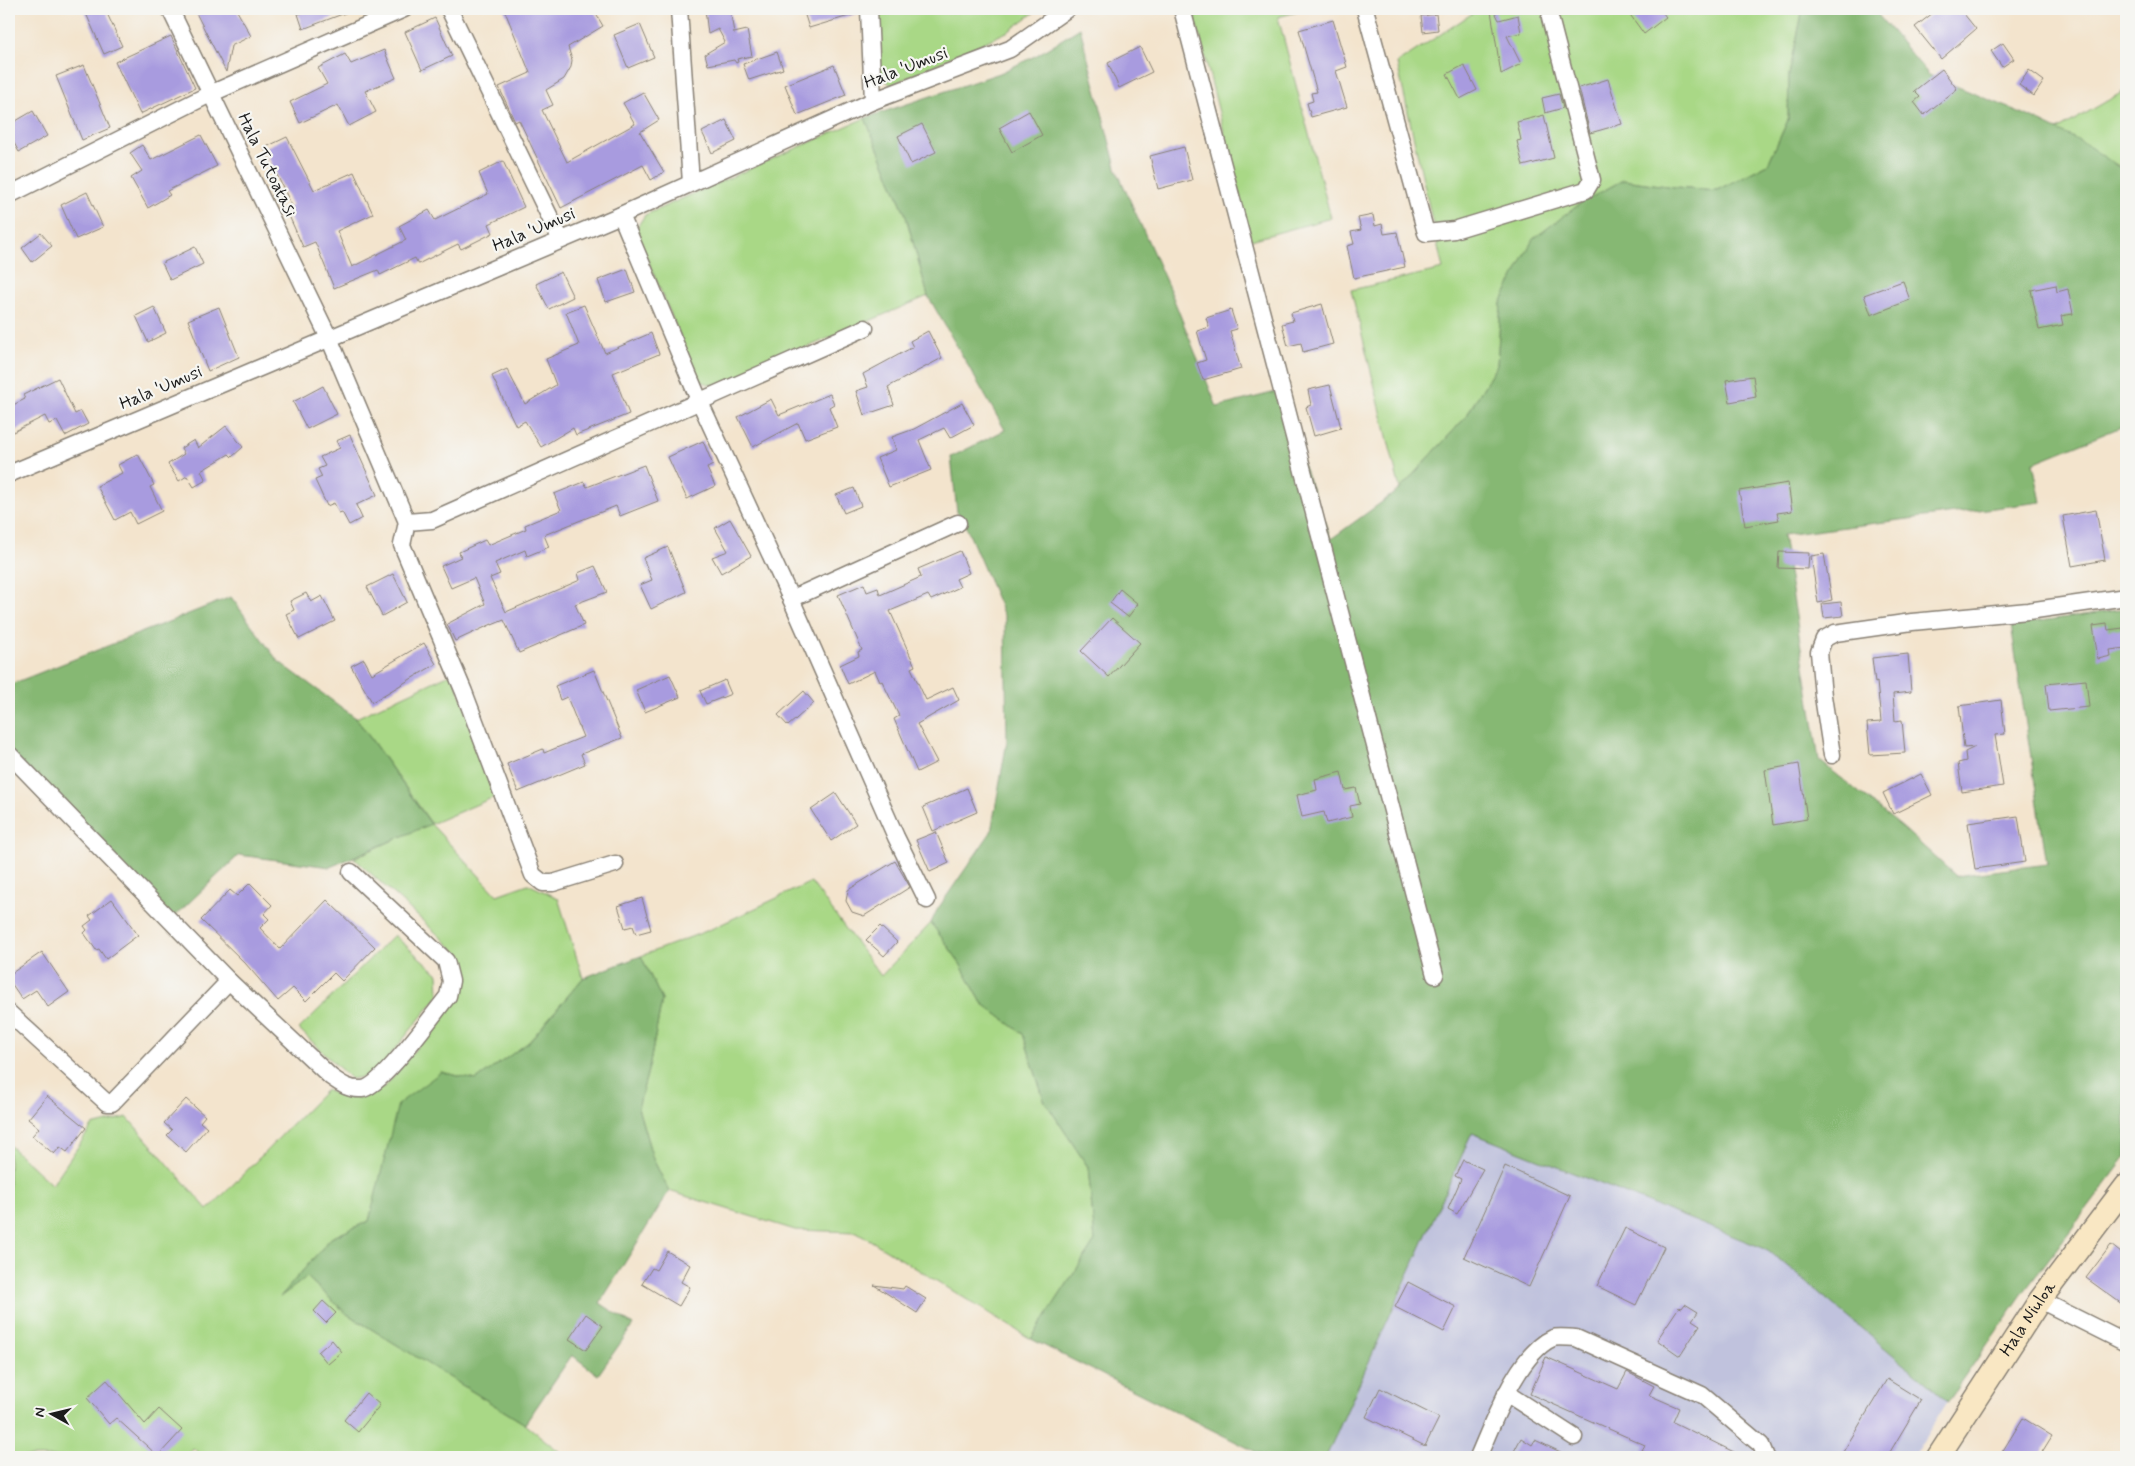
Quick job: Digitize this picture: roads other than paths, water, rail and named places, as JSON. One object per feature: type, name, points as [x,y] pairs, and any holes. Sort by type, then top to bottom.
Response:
[{"type":"street","name":"Hala Tutoatasi","points":[[170,9],[330,338],[407,522]]},
{"type":"street","points":[[9,194],[210,94],[404,9]]},
{"type":"street","points":[[450,9],[561,240]]},
{"type":"street","points":[[680,9],[691,184]]},
{"type":"street","points":[[869,9],[873,101]]},
{"type":"street","name":"Hala 'Umusi","points":[[9,474],[621,215],[873,101],[1010,50],[1067,9]]},
{"type":"street","points":[[1182,9],[1435,975]]},
{"type":"street","points":[[1365,9],[1426,233],[1454,230],[1586,190],[1592,180],[1550,18]]},
{"type":"street","points":[[621,215],[699,400],[792,599],[896,838],[927,900]]},
{"type":"street","points":[[615,864],[553,883],[543,883],[533,875],[464,692],[402,545],[407,522],[432,520],[699,400],[866,328]]},
{"type":"street","points":[[792,599],[958,524]]},
{"type":"street","points":[[1832,755],[1823,696],[1819,652],[1824,639],[1835,633],[1912,622],[2028,611],[2126,597]]},
{"type":"street","points":[[9,754],[229,981],[330,1077],[346,1088],[364,1090],[381,1080],[448,996],[451,981],[446,961],[351,872]]},
{"type":"street","points":[[9,1013],[107,1103],[112,1103],[229,981]]},
{"type":"street","name":"Hala Niuloa","points":[[1938,1457],[2040,1300],[2126,1186]]},
{"type":"street","points":[[2040,1300],[2126,1343]]},
{"type":"street","points":[[1478,1457],[1506,1394],[1536,1348],[1555,1337],[1576,1338],[1702,1395],[1761,1446],[1766,1457]]},
{"type":"street","points":[[1506,1394],[1574,1437]]}]
